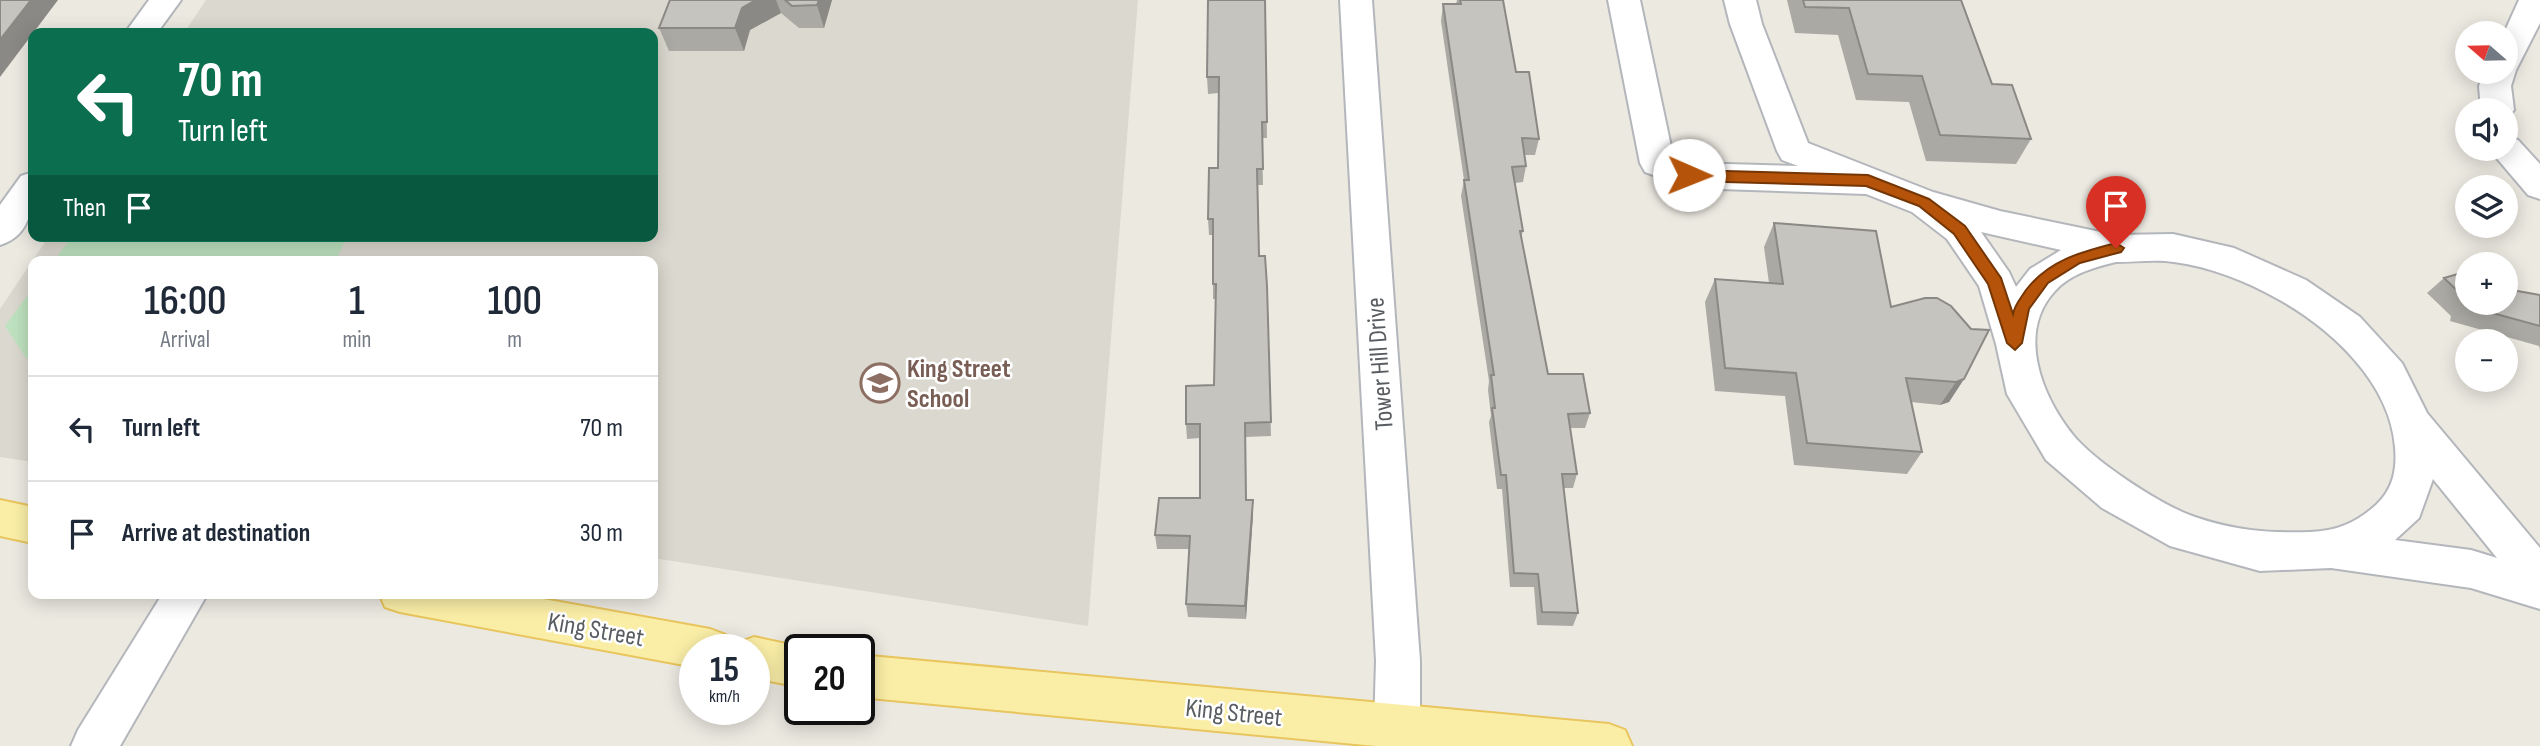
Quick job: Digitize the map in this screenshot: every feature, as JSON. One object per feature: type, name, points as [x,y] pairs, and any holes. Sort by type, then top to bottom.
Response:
[{"type":"main road","points":[[0,518],[28,524]]},
{"type":"main road","name":"King Street","points":[[433,599],[679,644]]},
{"type":"main road","name":"King Street","points":[[875,678],[1609,746]]},
{"type":"street","points":[[145,28],[165,0]]},
{"type":"street","name":"Tower Hill Drive","points":[[1356,0],[1398,661],[1397,728]]},
{"type":"street","points":[[1624,0],[1657,163],[1689,175],[1868,181]]},
{"type":"street","points":[[1740,0],[1746,24],[1794,152],[1924,203],[2000,225],[2116,248],[2173,248],[2234,262],[2293,290],[2347,328],[2388,374],[2413,425],[2540,579]]},
{"type":"street","points":[[2518,36],[2535,0]]},
{"type":"street","points":[[2516,161],[2540,186]]},
{"type":"street","points":[[0,232],[28,192]]},
{"type":"street","points":[[1924,203],[1960,230],[1996,282],[2015,343],[2026,394],[2060,448],[2116,496],[2185,533],[2260,552],[2329,551],[2471,569],[2540,590]]},
{"type":"street","points":[[2015,343],[2022,307],[2043,279],[2075,259],[2116,248]]},
{"type":"street","points":[[2329,551],[2374,533],[2404,505],[2417,467],[2413,425]]},
{"type":"street","points":[[94,746],[183,599]]},
{"type":"shaded area","name":"King Street School","points":[[206,0],[1138,0],[1088,626],[658,559],[658,256],[36,256],[45,242],[658,242],[658,28],[187,28]]},
{"type":"shaded area","name":"King Street School","points":[[28,267],[28,461],[0,457],[0,309]]},
{"type":"green space","points":[[68,242],[344,242],[338,256],[58,256]]},
{"type":"green space","points":[[28,295],[28,358],[26,358],[5,326]]},
{"type":"building","points":[[0,0],[31,0],[0,40]]},
{"type":"building","points":[[670,0],[756,0],[742,8],[735,28],[659,28]]},
{"type":"building","points":[[785,0],[819,0],[817,5],[792,6]]},
{"type":"building","points":[[1208,0],[1265,0],[1267,122],[1262,122],[1263,169],[1257,169],[1259,256],[1265,256],[1267,286],[1271,422],[1245,423],[1246,500],[1253,500],[1245,606],[1186,604],[1190,536],[1155,535],[1159,498],[1200,498],[1200,424],[1186,424],[1186,386],[1214,385],[1216,284],[1213,284],[1213,219],[1208,219],[1209,168],[1218,168],[1219,77],[1207,77]]},
{"type":"building","points":[[1460,0],[1503,0],[1516,72],[1529,72],[1539,139],[1522,138],[1526,166],[1512,167],[1523,231],[1520,231],[1548,374],[1583,374],[1590,413],[1568,414],[1577,474],[1562,474],[1578,613],[1542,612],[1538,574],[1514,573],[1506,475],[1501,475],[1492,408],[1495,408],[1491,375],[1494,375],[1464,180],[1469,180],[1443,4],[1461,4]]},
{"type":"building","points":[[1803,0],[1961,0],[1992,84],[2012,85],[2031,139],[1940,135],[1922,76],[1868,74],[1849,8],[1805,7]]},
{"type":"building","points":[[1774,223],[1876,231],[1891,307],[1925,298],[1937,298],[1951,306],[1971,329],[1989,330],[1964,379],[1956,382],[1906,378],[1922,452],[1807,443],[1796,373],[1725,368],[1715,279],[1783,284]]},
{"type":"building","points":[[2455,275],[2455,289],[2444,278]]},
{"type":"building","points":[[2518,291],[2540,295],[2540,326],[2500,315],[2518,315]]},
{"type":"place","name":"King Street School","points":[[880,383]]},
{"type":"route","points":[[1689,175],[1868,181],[1924,203],[1960,230],[1996,282],[2015,343],[2022,307],[2043,279],[2075,259],[2116,248]]}]
